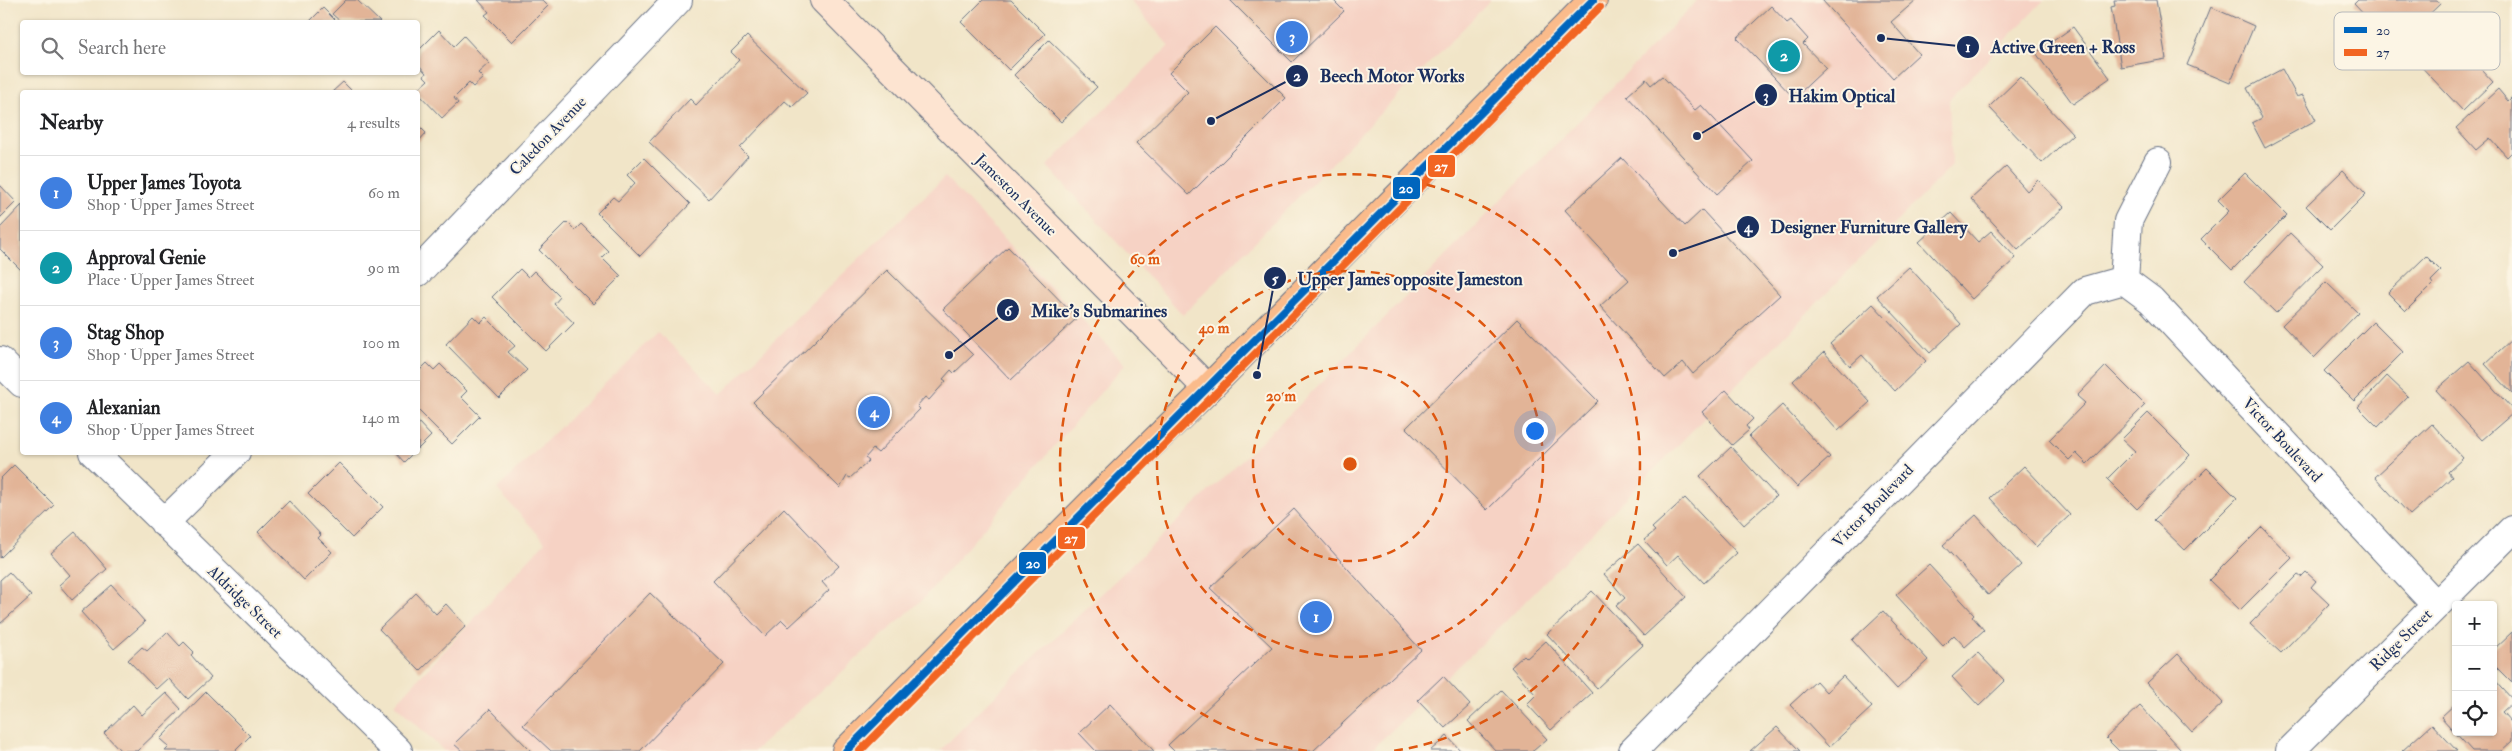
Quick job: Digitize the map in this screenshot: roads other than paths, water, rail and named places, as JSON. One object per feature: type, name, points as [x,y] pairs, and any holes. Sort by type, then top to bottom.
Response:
[{"type":"main road","points":[[846,751],[1593,0]]},
{"type":"street","name":"Caledon Avenue","points":[[420,270],[678,0]]},
{"type":"street","name":"Jameston Avenue","points":[[824,0],[1208,389]]},
{"type":"street","points":[[2124,280],[2128,221],[2158,162]]},
{"type":"street","name":"Victor Boulevard","points":[[1633,751],[2085,291],[2124,280],[2151,300],[2436,606]]},
{"type":"street","points":[[0,361],[20,381]]},
{"type":"street","name":"Aldridge Street","points":[[96,455],[398,751]]},
{"type":"street","points":[[164,522],[233,455]]},
{"type":"street","name":"Ridge Street","points":[[2290,751],[2512,530]]},
{"type":"place","name":"Stag Shop","points":[[1292,37]]},
{"type":"place","name":"Active Green + Ross","points":[[1881,38]]},
{"type":"place","name":"Approval Genie","points":[[1784,56]]},
{"type":"place","name":"Beech Motor Works","points":[[1211,121]]},
{"type":"place","name":"Hakim Optical","points":[[1697,136]]},
{"type":"place","name":"Designer Furniture Gallery","points":[[1673,253]]},
{"type":"place","name":"Mike's Submarines","points":[[949,355]]},
{"type":"place","name":"Upper James opposite Jameston","points":[[1257,375]]},
{"type":"place","name":"Alexanian","points":[[874,412]]},
{"type":"place","name":"Upper James Toyota","points":[[1316,617]]}]
